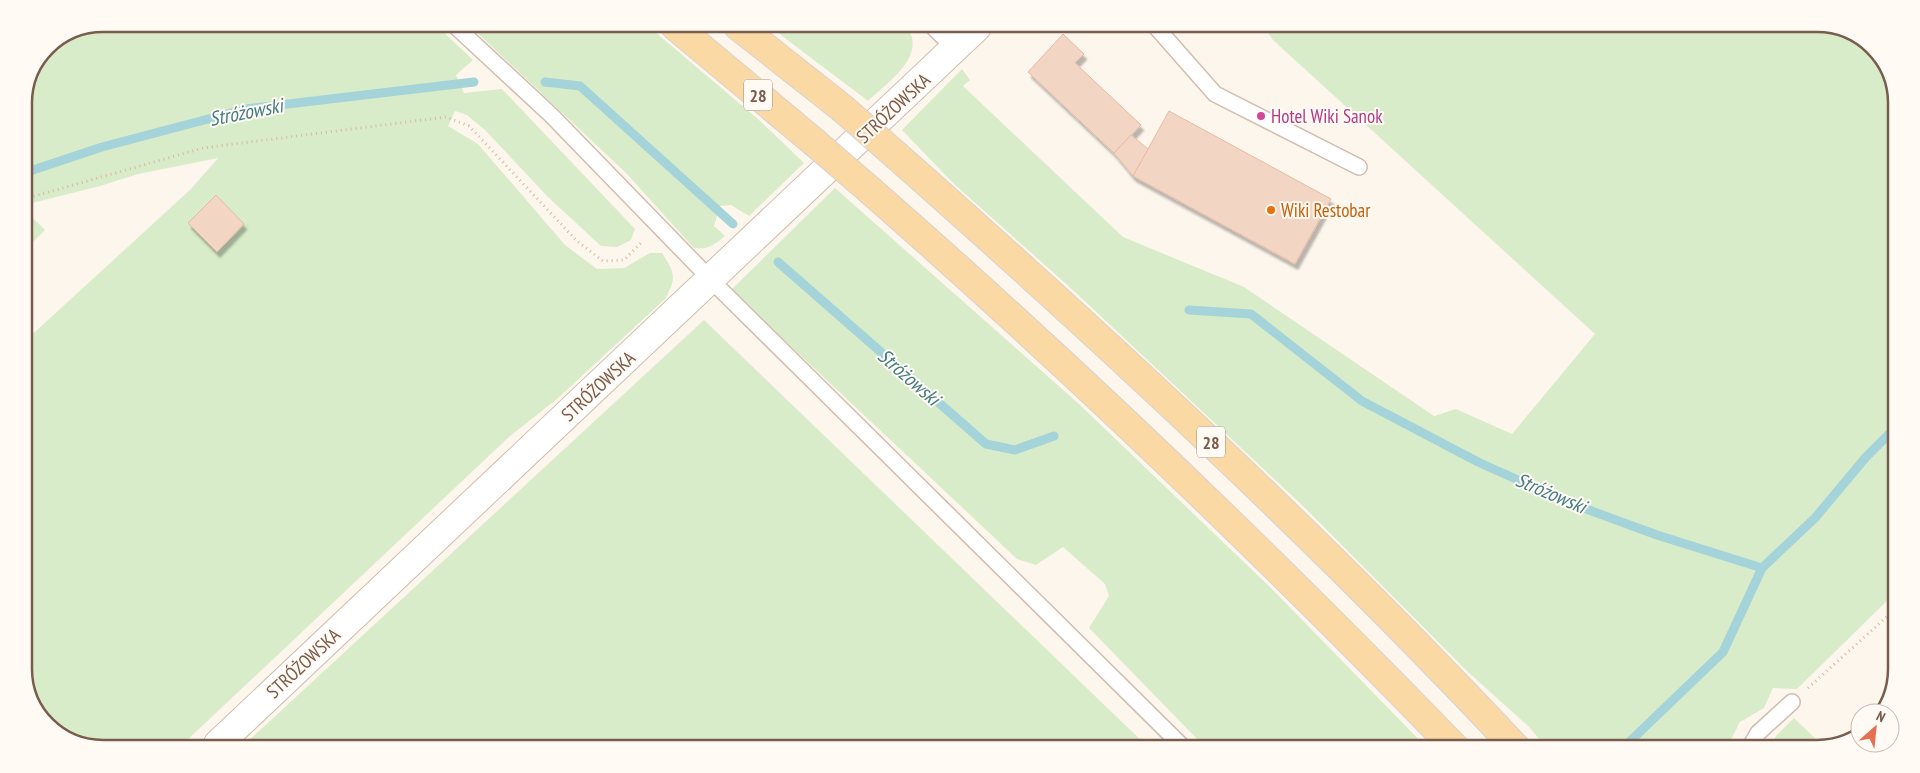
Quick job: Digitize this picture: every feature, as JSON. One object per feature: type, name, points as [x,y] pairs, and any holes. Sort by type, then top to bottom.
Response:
[{"type":"main road","name":"28","points":[[682,32],[872,192],[1018,322],[1180,473],[1362,652],[1447,740]]},
{"type":"main road","name":"28","points":[[746,32],[842,108],[1066,307],[1241,471],[1382,610],[1508,740]]},
{"type":"street","name":"STRÓŻOWSKA","points":[[222,740],[973,32]]},
{"type":"lane","points":[[462,32],[551,115],[711,279],[1177,740]]},
{"type":"lane","points":[[938,32],[955,49]]},
{"type":"lane","points":[[1160,32],[1215,94],[1359,167]]},
{"type":"lane","points":[[1754,740],[1758,733],[1792,702]]},
{"type":"path","points":[[32,197],[203,148],[446,117],[470,126],[577,241],[603,260],[624,260],[659,226]]},
{"type":"path","points":[[1792,702],[1888,617]]},
{"type":"green space","points":[[103,32],[443,32],[473,60],[456,75],[464,93],[502,89],[635,229],[631,240],[617,247],[601,246],[548,197],[485,130],[467,115],[455,111],[448,126],[478,144],[565,245],[597,269],[624,268],[650,253],[662,253],[670,266],[673,280],[665,299],[557,399],[510,436],[187,740],[89,739],[72,733],[53,720],[42,705],[34,684],[32,334],[191,189],[218,158],[138,174],[100,186],[32,203],[32,103],[34,89],[44,64],[53,53],[64,44],[76,38]]},
{"type":"green space","points":[[476,32],[655,32],[759,120],[804,163],[749,216],[731,205],[720,206],[714,226],[725,236],[711,246],[703,248],[694,248],[626,173]]},
{"type":"green space","points":[[777,32],[909,32],[912,37],[912,47],[909,58],[903,68],[868,101]]},
{"type":"green space","points":[[1267,32],[1817,32],[1839,36],[1856,44],[1873,60],[1882,76],[1887,99],[1888,600],[1797,689],[1773,688],[1764,708],[1740,722],[1731,740],[1540,740],[1528,726],[1467,671],[1303,506],[1074,291],[954,184],[902,130],[962,69],[970,80],[963,86],[1123,237],[1244,287],[1434,416],[1456,409],[1512,434],[1595,334],[1273,40]]},
{"type":"green space","points":[[835,188],[1079,404],[1275,592],[1419,740],[1198,740],[1089,628],[1109,596],[1105,584],[1063,547],[1036,565],[1017,559],[731,290]]},
{"type":"green space","points":[[32,217],[45,230],[32,243]]},
{"type":"green space","points":[[704,320],[1141,740],[249,740]]},
{"type":"green space","points":[[1794,718],[1817,740],[1774,740]]},
{"type":"building","points":[[1063,34],[1084,54],[1075,63],[1141,125],[1114,153],[1028,72]]},
{"type":"building","points":[[1169,111],[1331,199],[1295,264],[1133,176]]},
{"type":"building","points":[[1131,135],[1148,149],[1133,176],[1114,153]]},
{"type":"building","points":[[216,195],[244,224],[217,252],[188,223]]},
{"type":"waterway","name":"Stróżowski","points":[[32,170],[102,147],[246,109],[474,82]]},
{"type":"waterway","name":"Stróżowski","points":[[545,82],[580,86],[733,224]]},
{"type":"waterway","name":"Stróżowski","points":[[778,262],[986,444],[1015,450],[1054,436]]},
{"type":"waterway","name":"Stróżowski","points":[[1189,310],[1251,314],[1362,401],[1478,462],[1567,502],[1657,535],[1762,568],[1815,518],[1866,457],[1888,435]]},
{"type":"waterway","points":[[1631,740],[1723,652],[1762,568]]},
{"type":"place","name":"Hotel Wiki Sanok","points":[[1261,116]]},
{"type":"place","name":"Wiki Restobar","points":[[1271,210]]}]
